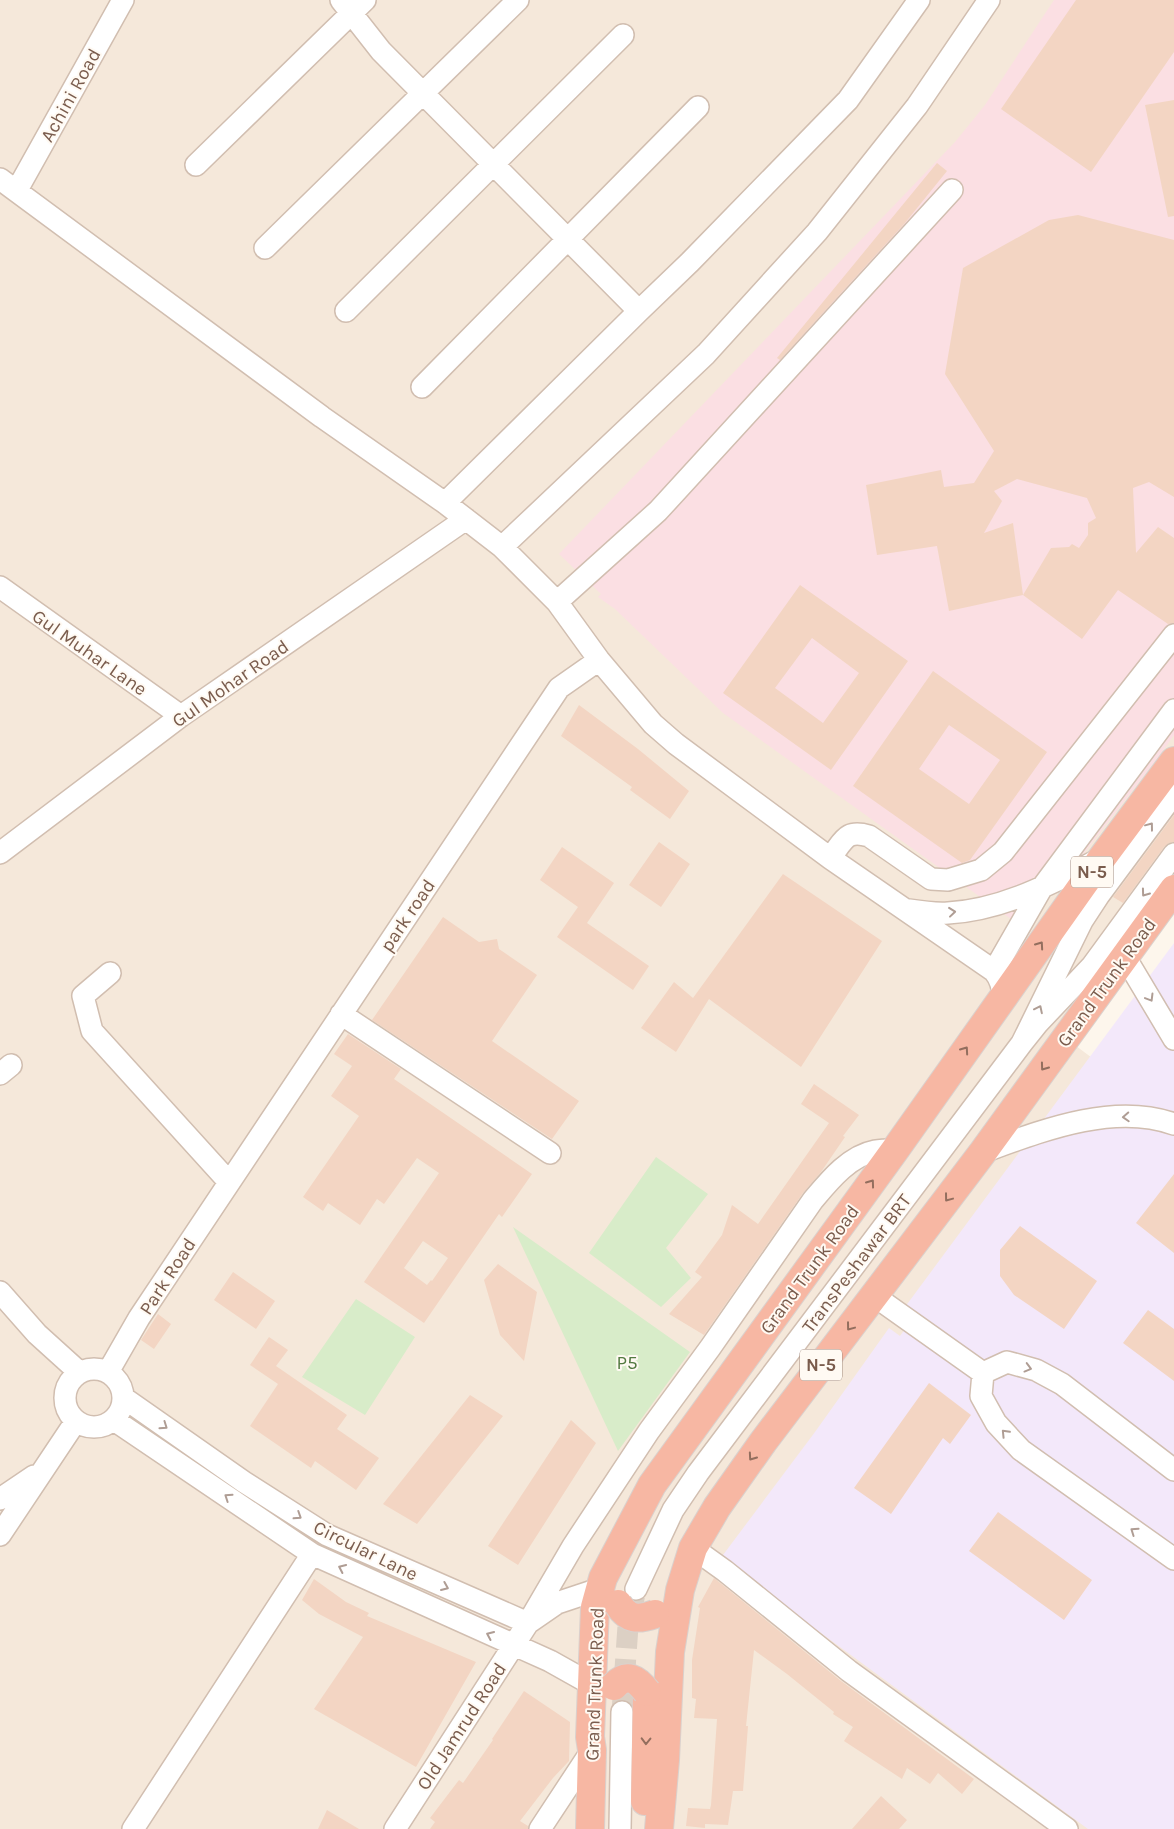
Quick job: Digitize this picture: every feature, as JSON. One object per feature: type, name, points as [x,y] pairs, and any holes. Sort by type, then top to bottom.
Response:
[{"type":"highway","name":"Grand Trunk Road","points":[[590,1829],[592,1750],[581,1676],[597,1596],[617,1588],[642,1528],[733,1393],[744,1360],[1102,858],[1174,761]]},
{"type":"highway","name":"Grand Trunk Road","points":[[659,1829],[665,1760],[670,1652],[680,1590],[693,1548],[717,1507],[983,1152],[1174,889]]},
{"type":"highway","points":[[597,1596],[628,1616],[638,1618],[655,1614],[680,1590]]},
{"type":"highway","points":[[581,1676],[620,1680],[631,1678],[640,1683],[647,1692],[645,1829]]},
{"type":"highway","points":[[581,1676],[609,1695],[606,1829]]},
{"type":"street","points":[[265,248],[518,0]]},
{"type":"street","points":[[445,503],[690,262],[848,100],[918,0]]},
{"type":"street","points":[[502,547],[706,354],[817,232],[917,106],[989,0]]},
{"type":"street","name":"Achini Road","points":[[8,185],[116,3]]},
{"type":"street","points":[[196,165],[353,4],[381,51],[639,311]]},
{"type":"street","points":[[346,311],[623,36]]},
{"type":"street","points":[[422,387],[698,107]]},
{"type":"street","points":[[8,185],[322,417],[445,503],[502,547],[557,602],[599,660],[653,724],[676,744],[830,858],[994,970],[1000,978],[1003,998]]},
{"type":"street","points":[[557,602],[658,511],[952,190]]},
{"type":"street","name":"Gul Mohar Road","points":[[0,853],[181,716],[466,519]]},
{"type":"street","name":"Gul Muhar Lane","points":[[0,587],[181,716]]},
{"type":"street","points":[[830,858],[848,835],[858,832],[869,836],[931,879],[948,880],[982,870],[1003,852],[1174,635]]},
{"type":"street","name":"park road","points":[[229,1182],[559,688],[599,660]]},
{"type":"street","points":[[994,970],[1041,889],[1174,710]]},
{"type":"street","name":"TransPeshawar BRT","points":[[1022,1043],[1082,921],[1174,794]]},
{"type":"street","name":"TransPeshawar BRT","points":[[597,1596],[673,1510],[698,1474],[1022,1043],[1038,1023],[1092,966],[1174,854]]},
{"type":"street","points":[[904,909],[930,913],[956,912],[988,907],[1041,889],[1102,858]]},
{"type":"street","points":[[1125,957],[1174,1039]]},
{"type":"street","points":[[110,973],[83,996],[92,1031],[229,1182]]},
{"type":"street","points":[[341,1014],[550,1154]]},
{"type":"street","points":[[983,1152],[1039,1132],[1091,1119],[1139,1116],[1161,1119],[1174,1124]]},
{"type":"street","name":"Old Jamrud Road","points":[[395,1829],[528,1623],[573,1546],[649,1431],[710,1348],[813,1200],[832,1178],[855,1159],[874,1151],[895,1150]]},
{"type":"street","name":"Park Road","points":[[108,1372],[139,1318],[229,1182]]},
{"type":"street","points":[[0,1292],[37,1334],[79,1372]]},
{"type":"street","points":[[874,1295],[983,1373]]},
{"type":"street","points":[[983,1373],[1006,1362],[1036,1370],[1062,1384],[1174,1470]]},
{"type":"street","points":[[94,1368],[108,1372],[119,1382],[124,1398],[121,1409],[114,1420],[102,1426],[84,1426],[76,1421],[67,1410],[64,1396],[69,1382],[79,1372],[94,1368]]},
{"type":"street","points":[[983,1373],[980,1396],[996,1424],[1021,1450],[1174,1559]]},
{"type":"street","name":"Circular Lane","points":[[124,1398],[244,1482],[327,1535],[528,1623]]},
{"type":"street","points":[[114,1420],[312,1554],[581,1676]]},
{"type":"street","points":[[0,1536],[76,1421]]},
{"type":"street","points":[[0,1499],[42,1470]]},
{"type":"street","points":[[693,1548],[725,1571],[848,1671],[1052,1825]]},
{"type":"street","points":[[133,1829],[312,1554]]},
{"type":"street","points":[[528,1623],[597,1596]]},
{"type":"street","points":[[620,1829],[622,1712]]},
{"type":"street","points":[[540,1829],[592,1750]]},
{"type":"shaded area","points":[[0,0],[1174,0],[1174,884],[1064,1037],[1174,1119],[1174,1829],[0,1829]]},
{"type":"shaded area","points":[[1054,0],[1174,0],[1174,735],[1025,929],[723,713],[615,609],[598,597],[601,594],[559,554],[955,142],[985,105]]},
{"type":"shaded area","points":[[1174,943],[1174,1829],[1088,1829],[720,1559],[815,1432],[889,1328],[900,1336],[915,1315],[905,1307]]},
{"type":"green space","points":[[656,1157],[708,1194],[666,1248],[691,1278],[661,1307],[589,1253]]},
{"type":"green space","name":"P5","points":[[513,1227],[690,1352],[618,1451]]},
{"type":"green space","points":[[356,1299],[415,1337],[365,1415],[302,1377]]},
{"type":"building","points":[[1076,0],[1174,0],[1174,52],[1091,172],[1001,109]]},
{"type":"building","points":[[1174,100],[1174,216],[1168,217],[1145,105]]},
{"type":"building","points":[[937,163],[947,171],[905,223],[780,360],[777,358]]},
{"type":"building","points":[[1078,215],[1174,240],[1174,497],[1149,482],[1133,488],[1136,553],[1158,527],[1174,538],[1174,623],[1168,624],[1118,590],[1082,639],[1023,595],[949,611],[937,546],[877,555],[866,485],[941,470],[944,487],[974,483],[994,451],[945,374],[963,268],[1049,220]],"holes":[[[1017,479],[1087,498],[1096,518],[1088,523],[1088,535],[1079,548],[1072,544],[1069,547],[1051,548],[1023,595],[1013,523],[984,533],[1002,501],[994,491]]]},
{"type":"building","points":[[800,585],[908,661],[831,770],[723,693]],"holes":[[[812,638],[859,673],[823,723],[775,688]]]},
{"type":"building","points":[[933,671],[1047,752],[970,860],[962,863],[853,786]],"holes":[[[949,725],[1000,760],[969,804],[919,769]]]},
{"type":"building","points":[[579,705],[638,749],[689,791],[670,819],[630,790],[632,787],[561,736]]},
{"type":"building","points":[[1174,815],[1174,842],[1164,847],[1123,903],[1113,897]]},
{"type":"building","points":[[659,842],[690,864],[661,907],[629,885]]},
{"type":"building","points":[[562,847],[614,883],[587,923],[649,966],[633,990],[557,937],[578,907],[540,880]]},
{"type":"building","points":[[783,874],[882,941],[801,1067],[709,999],[676,1052],[641,1028],[674,982],[693,998]]},
{"type":"building","points":[[443,917],[479,942],[497,939],[499,949],[537,975],[492,1041],[579,1101],[552,1139],[372,1020]]},
{"type":"building","points":[[348,1034],[401,1069],[394,1079],[532,1174],[502,1217],[499,1214],[424,1323],[364,1282],[439,1173],[417,1158],[384,1204],[377,1199],[360,1225],[328,1203],[323,1211],[303,1197],[359,1116],[331,1096],[352,1066],[334,1054]],"holes":[[[423,1241],[448,1258],[427,1285],[404,1268]]]},
{"type":"building","points":[[814,1084],[859,1115],[843,1136],[845,1137],[821,1172],[803,1193],[704,1335],[669,1314],[702,1277],[695,1272],[722,1235],[732,1205],[758,1224],[829,1123],[801,1104]]},
{"type":"building","points":[[1174,1174],[1174,1253],[1136,1223]]},
{"type":"building","points":[[1020,1226],[1097,1281],[1064,1329],[1014,1295],[1000,1276],[1000,1250]]},
{"type":"building","points":[[498,1264],[537,1292],[524,1361],[500,1335],[484,1280]]},
{"type":"building","points":[[233,1272],[275,1301],[256,1329],[214,1300]]},
{"type":"building","points":[[1148,1310],[1174,1329],[1174,1381],[1123,1343]]},
{"type":"building","points":[[158,1314],[171,1324],[154,1349],[141,1340]]},
{"type":"building","points":[[269,1337],[288,1350],[276,1366],[347,1415],[337,1429],[379,1458],[356,1490],[315,1461],[311,1468],[250,1426],[278,1384],[250,1365]]},
{"type":"building","points":[[929,1383],[971,1415],[950,1444],[943,1438],[891,1514],[854,1488]]},
{"type":"building","points":[[470,1395],[503,1416],[417,1524],[383,1504]]},
{"type":"building","points":[[571,1420],[596,1443],[518,1565],[488,1546]]},
{"type":"building","points":[[998,1512],[1092,1580],[1064,1620],[969,1551]]},
{"type":"building","points":[[714,1578],[841,1681],[974,1779],[962,1794],[938,1773],[930,1784],[907,1768],[902,1779],[844,1741],[853,1727],[833,1714],[834,1712],[754,1650],[746,1726],[748,1726],[743,1791],[733,1791],[728,1825],[705,1824],[705,1828],[686,1826],[688,1808],[710,1809],[711,1805],[717,1719],[694,1718],[696,1699],[692,1698],[692,1660],[700,1608],[698,1607]]},
{"type":"building","points":[[314,1579],[346,1602],[369,1613],[367,1616],[476,1662],[416,1767],[314,1709],[363,1637],[319,1614],[302,1600]]},
{"type":"building","points":[[524,1691],[570,1722],[569,1761],[553,1778],[520,1821],[528,1826],[528,1829],[430,1829],[435,1822],[430,1818],[459,1780],[463,1783]]},
{"type":"building","points":[[881,1796],[907,1820],[899,1829],[852,1829]]},
{"type":"building","points":[[327,1810],[359,1829],[318,1829]]},
{"type":"tunnel","points":[[622,1712],[628,1626],[636,1589]]}]
